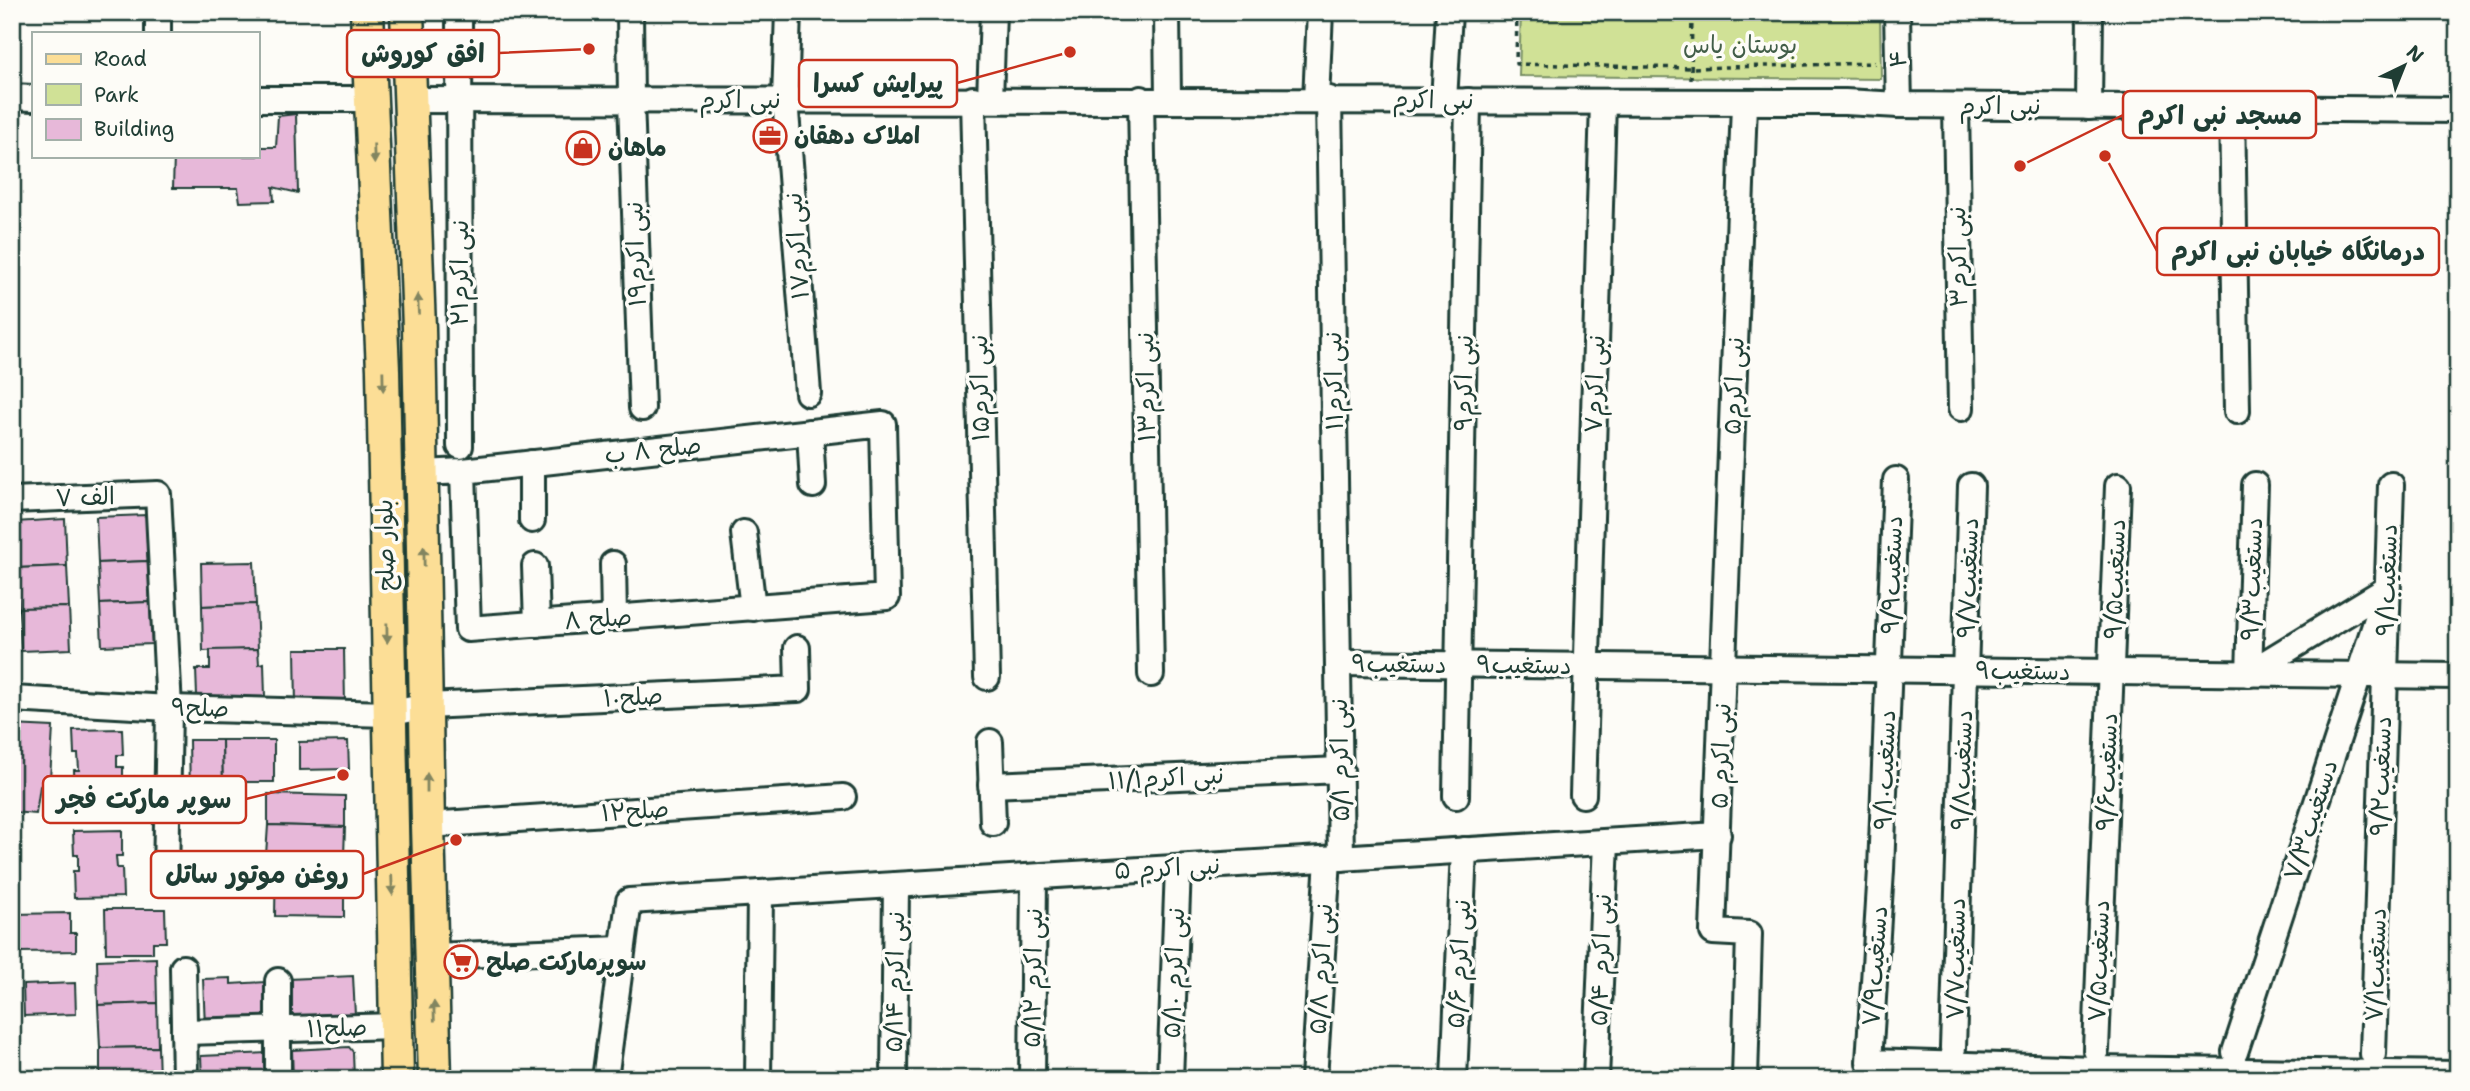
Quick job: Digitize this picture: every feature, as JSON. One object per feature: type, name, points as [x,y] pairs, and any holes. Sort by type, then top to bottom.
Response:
[{"type":"main road","name":"بلوار صلح","points":[[367,12],[383,370],[397,1079]]},
{"type":"main road","name":"بلوار صلح","points":[[407,12],[423,473],[435,1079]]},
{"type":"street","points":[[158,12],[158,32]]},
{"type":"street","name":"نبی اکرم۲۱","points":[[459,12],[460,446]]},
{"type":"street","name":"نبی اکرم۱۹","points":[[631,12],[631,100],[642,408]]},
{"type":"street","name":"نبی اکرم۱۷","points":[[788,12],[785,99],[808,393]]},
{"type":"street","name":"نبی اکرم۱۵","points":[[987,677],[981,99],[993,12]]},
{"type":"street","points":[[1167,12],[1168,99]]},
{"type":"street","name":"نبی اکرم۱۱","points":[[1320,12],[1339,663]]},
{"type":"street","name":"نبی اکرم۹","points":[[1449,12],[1456,101],[1460,664],[1456,796]]},
{"type":"street","name":"۴","points":[[1897,12],[1899,105]]},
{"type":"street","points":[[2089,107],[2090,12]]},
{"type":"street","points":[[12,97],[32,98]]},
{"type":"street","points":[[259,99],[372,100]]},
{"type":"street","name":"نبی اکرم۱۳","points":[[1141,99],[1151,674]]},
{"type":"street","name":"نبی اکرم","points":[[409,100],[1322,99],[2458,110]]},
{"type":"street","name":"نبی اکرم۷","points":[[1583,795],[1603,102]]},
{"type":"street","name":"نبی اکرم۵","points":[[1725,667],[1744,104]]},
{"type":"street","name":"نبی اکرم۳","points":[[1956,106],[1961,408]]},
{"type":"street","points":[[2232,108],[2237,411]]},
{"type":"street","name":"صلح ۸ ب","points":[[423,473],[463,471],[883,424],[887,597]]},
{"type":"street","points":[[810,432],[813,485]]},
{"type":"street","points":[[532,463],[532,520]]},
{"type":"street","name":"۸ صلح","points":[[463,471],[468,629],[887,597]]},
{"type":"street","name":"دستغیب۹/۹","points":[[1889,669],[1896,480]]},
{"type":"street","name":"دستغیب۹/۳","points":[[2249,674],[2255,485]]},
{"type":"street","name":"دستغیب۹/۱","points":[[2384,675],[2390,485]]},
{"type":"street","name":"دستغیب۹/۷","points":[[1965,670],[1971,486]]},
{"type":"street","name":"۹/۵دستغیب","points":[[2111,672],[2118,486]]},
{"type":"street","name":"۷ الف","points":[[12,500],[158,494],[169,708]]},
{"type":"street","points":[[744,533],[753,608]]},
{"type":"street","points":[[613,564],[614,618]]},
{"type":"street","points":[[536,566],[537,624]]},
{"type":"street","points":[[2249,674],[2387,589]]},
{"type":"street","name":"دستغیب۷/۳","points":[[2235,1052],[2387,589]]},
{"type":"street","name":"صلح۱۰","points":[[427,706],[798,689],[797,648]]},
{"type":"street","name":"دستغیب۹","points":[[1339,663],[1460,664]]},
{"type":"street","name":"نبی اکرم ۵/۱","points":[[1334,858],[1341,770],[1339,663]]},
{"type":"street","name":"۹دستغیب","points":[[1460,664],[1587,666]]},
{"type":"street","name":"دستغیب۹","points":[[1587,666],[2458,676]]},
{"type":"street","name":"نبی اکرم ۵","points":[[605,1079],[629,901],[1718,835],[1725,667]]},
{"type":"street","name":"دستغیب۹/۱۰","points":[[1881,870],[1889,669]]},
{"type":"street","name":"دستغیب۹/۸","points":[[1958,870],[1965,670]]},
{"type":"street","name":"دستغیب۹/۶","points":[[2103,872],[2111,672]]},
{"type":"street","name":"دستغیب۹/۲","points":[[2378,876],[2384,675]]},
{"type":"street","name":"صلح۹","points":[[12,699],[169,708],[388,714],[427,706]]},
{"type":"street","points":[[166,879],[169,708]]},
{"type":"street","points":[[990,742],[993,823]]},
{"type":"street","name":"نبی اکرم۱۱/۱","points":[[991,786],[1341,770]]},
{"type":"street","name":"صلح۱۲","points":[[428,825],[843,797]]},
{"type":"street","points":[[1718,835],[1713,932],[1749,934],[1745,1079]]},
{"type":"street","name":"نبی اکرم ۵/۴","points":[[1596,1079],[1605,842]]},
{"type":"street","name":"نبی اکرم ۵/۶","points":[[1454,1079],[1464,850]]},
{"type":"street","name":"نبی اکرم ۵/۸","points":[[1314,1079],[1334,858]]},
{"type":"street","name":"نبی اکرم ۵/۱۰","points":[[1170,1079],[1178,868]]},
{"type":"street","name":"دستغیب۷/۹","points":[[1881,870],[1869,1062],[2095,1069],[2458,1074]]},
{"type":"street","name":"دستغیب۷/۷","points":[[1954,1048],[1958,870]]},
{"type":"street","name":"دستغیب۷/۵","points":[[2096,1050],[2103,872]]},
{"type":"street","name":"دستغیب۷/۱","points":[[2373,1054],[2378,876]]},
{"type":"street","name":"نبی اکرم ۵/۱۲","points":[[1032,1079],[1034,877]]},
{"type":"street","name":"نبی اکرم ۵/۱۴","points":[[894,1079],[896,885]]},
{"type":"street","points":[[758,1079],[760,893]]},
{"type":"street","points":[[432,956],[622,949]]},
{"type":"street","points":[[183,968],[185,1079]]},
{"type":"street","points":[[278,981],[278,1079]]},
{"type":"street","name":"صلح۱۱","points":[[184,1032],[396,1026]]},
{"type":"path","points":[[1517,12],[1516,64],[1691,68],[1898,63]]},
{"type":"path","points":[[1690,103],[1692,12]]},
{"type":"green space","name":"بوستان یاس","points":[[1521,12],[1880,12],[1881,79],[1519,76]]},
{"type":"building","points":[[296,114],[298,193],[273,187],[274,201],[240,202],[238,188],[173,188],[174,158],[259,158],[259,147],[276,147],[278,116]]},
{"type":"building","points":[[146,515],[148,561],[98,563],[96,517]]},
{"type":"building","points":[[65,519],[67,566],[17,568],[15,522]]},
{"type":"building","points":[[148,561],[150,602],[100,604],[98,563]]},
{"type":"building","points":[[254,562],[256,604],[202,606],[201,563]]},
{"type":"building","points":[[67,566],[69,607],[19,608],[17,568]]},
{"type":"building","points":[[150,602],[152,644],[102,646],[100,604]]},
{"type":"building","points":[[256,604],[258,649],[203,651],[202,606]]},
{"type":"building","points":[[69,607],[71,649],[21,651],[19,608]]},
{"type":"building","points":[[258,649],[259,664],[264,663],[265,697],[197,696],[196,669],[210,669],[210,650]]},
{"type":"building","points":[[295,649],[344,649],[345,705],[296,706]]},
{"type":"building","points":[[12,725],[53,727],[50,780],[40,786],[36,814],[12,812]]},
{"type":"building","points":[[122,729],[123,755],[117,755],[117,767],[123,767],[123,796],[75,797],[74,770],[79,770],[78,754],[74,754],[73,730]]},
{"type":"building","points":[[189,740],[222,740],[223,782],[208,783],[208,794],[190,794]]},
{"type":"building","points":[[222,740],[274,740],[274,782],[223,782]]},
{"type":"building","points":[[348,741],[349,769],[299,770],[299,742]]},
{"type":"building","points":[[268,794],[345,796],[345,827],[268,825]]},
{"type":"building","points":[[268,825],[345,827],[344,856],[266,855]]},
{"type":"building","points":[[122,830],[122,856],[116,856],[117,868],[122,868],[123,897],[74,898],[73,871],[78,871],[78,855],[74,855],[73,831]]},
{"type":"building","points":[[276,856],[344,856],[344,917],[275,916]]},
{"type":"building","points":[[105,909],[165,909],[166,942],[153,942],[153,953],[106,953]]},
{"type":"building","points":[[70,913],[70,933],[76,933],[76,951],[21,952],[21,940],[12,940],[12,914]]},
{"type":"building","points":[[156,958],[157,1003],[98,1005],[97,960]]},
{"type":"building","points":[[353,976],[355,1015],[291,1023],[289,979]]},
{"type":"building","points":[[231,978],[231,984],[266,982],[268,1024],[205,1026],[203,979]]},
{"type":"building","points":[[75,983],[76,1014],[24,1016],[23,985]]},
{"type":"building","points":[[157,1003],[158,1047],[100,1048],[98,1005]]},
{"type":"building","points":[[158,1047],[159,1079],[100,1079],[100,1048]]},
{"type":"building","points":[[349,1047],[353,1052],[354,1079],[293,1079],[292,1050]]},
{"type":"building","points":[[267,1053],[268,1079],[202,1079],[201,1056]]},
{"type":"place","name":"افق کوروش","points":[[589,49]]},
{"type":"place","name":"پیرایش کسرا","points":[[1070,52]]},
{"type":"place","name":"املاک دهقان","points":[[770,136]]},
{"type":"place","name":"ماهان","points":[[583,148]]},
{"type":"place","name":"درمانگاه خیابان نبی اکرم","points":[[2105,156]]},
{"type":"place","name":"مسجد نبی اکرم","points":[[2020,166]]},
{"type":"place","name":"سوپر مارکت فجر","points":[[343,775]]},
{"type":"place","name":"روغن موتور ساتل","points":[[456,840]]},
{"type":"place","name":"سوپرمارکت صلح","points":[[461,962]]}]
